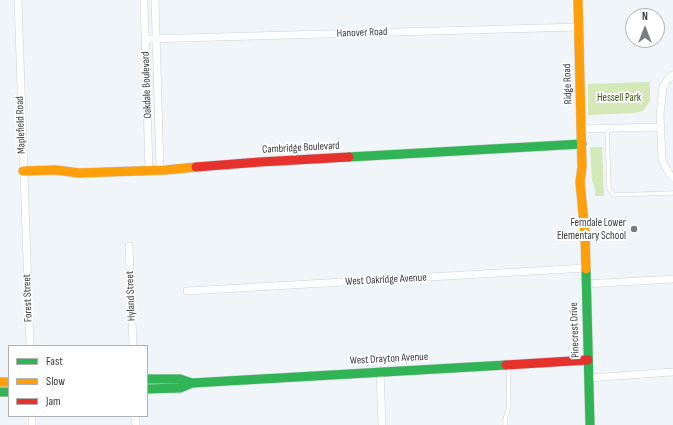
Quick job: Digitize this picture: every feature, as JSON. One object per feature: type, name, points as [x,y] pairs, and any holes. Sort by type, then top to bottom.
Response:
[{"type":"street","name":"Maplefield Road","points":[[18,0],[26,249]]},
{"type":"street","name":"Oakdale Boulevard","points":[[144,0],[149,171]]},
{"type":"street","name":"Oakdale Boulevard","points":[[155,0],[160,170]]},
{"type":"street","name":"Ridge Road","points":[[578,0],[582,129],[582,167],[580,182],[584,230]]},
{"type":"street","name":"Hanover Road","points":[[145,39],[578,27]]},
{"type":"street","points":[[673,75],[668,79],[663,87],[660,106],[662,160],[673,178]]},
{"type":"street","points":[[582,129],[660,127]]},
{"type":"street","name":"Cambridge Boulevard","points":[[23,171],[56,170],[79,173],[149,171],[276,161],[582,144]]},
{"type":"street","name":"Pinecrest Drive","points":[[584,230],[590,425]]},
{"type":"street","name":"Hyland Street","points":[[129,246],[133,345]]},
{"type":"street","name":"Forest Street","points":[[26,249],[30,345]]},
{"type":"street","name":"West Oakridge Avenue","points":[[187,291],[586,268]]},
{"type":"street","points":[[586,284],[673,278]]},
{"type":"street","name":"West Drayton Avenue","points":[[148,389],[180,388],[192,383],[588,360]]},
{"type":"street","points":[[380,372],[382,425]]},
{"type":"street","points":[[589,378],[673,372]]},
{"type":"street","name":"West Drayton Avenue","points":[[148,379],[180,379],[192,383]]},
{"type":"lane","points":[[607,128],[609,189],[614,195],[673,193]]},
{"type":"lane","points":[[505,425],[505,419],[509,408],[508,364]]},
{"type":"green space","name":"Hessell Park","points":[[650,82],[650,101],[643,111],[635,113],[588,115],[588,84]]},
{"type":"green space","points":[[590,147],[602,147],[604,196],[595,196],[595,188],[592,181]]},
{"type":"traffic: fast","points":[[349,157],[582,144]]},
{"type":"traffic: fast","points":[[586,269],[590,425]]},
{"type":"traffic: fast","points":[[148,389],[180,388],[192,383],[506,365]]},
{"type":"traffic: fast","points":[[148,379],[180,379],[192,383]]},
{"type":"traffic: fast","points":[[0,392],[8,392]]},
{"type":"traffic: slow","points":[[578,0],[582,167],[580,182],[585,234],[586,269]]},
{"type":"traffic: slow","points":[[23,171],[56,170],[79,173],[166,170],[196,167]]},
{"type":"traffic: slow","points":[[0,382],[8,382]]},
{"type":"traffic: jam","points":[[196,167],[349,157]]},
{"type":"traffic: jam","points":[[506,365],[588,360]]},
{"type":"place","name":"Ferndale Lower Elementary School","points":[[634,229]]}]
